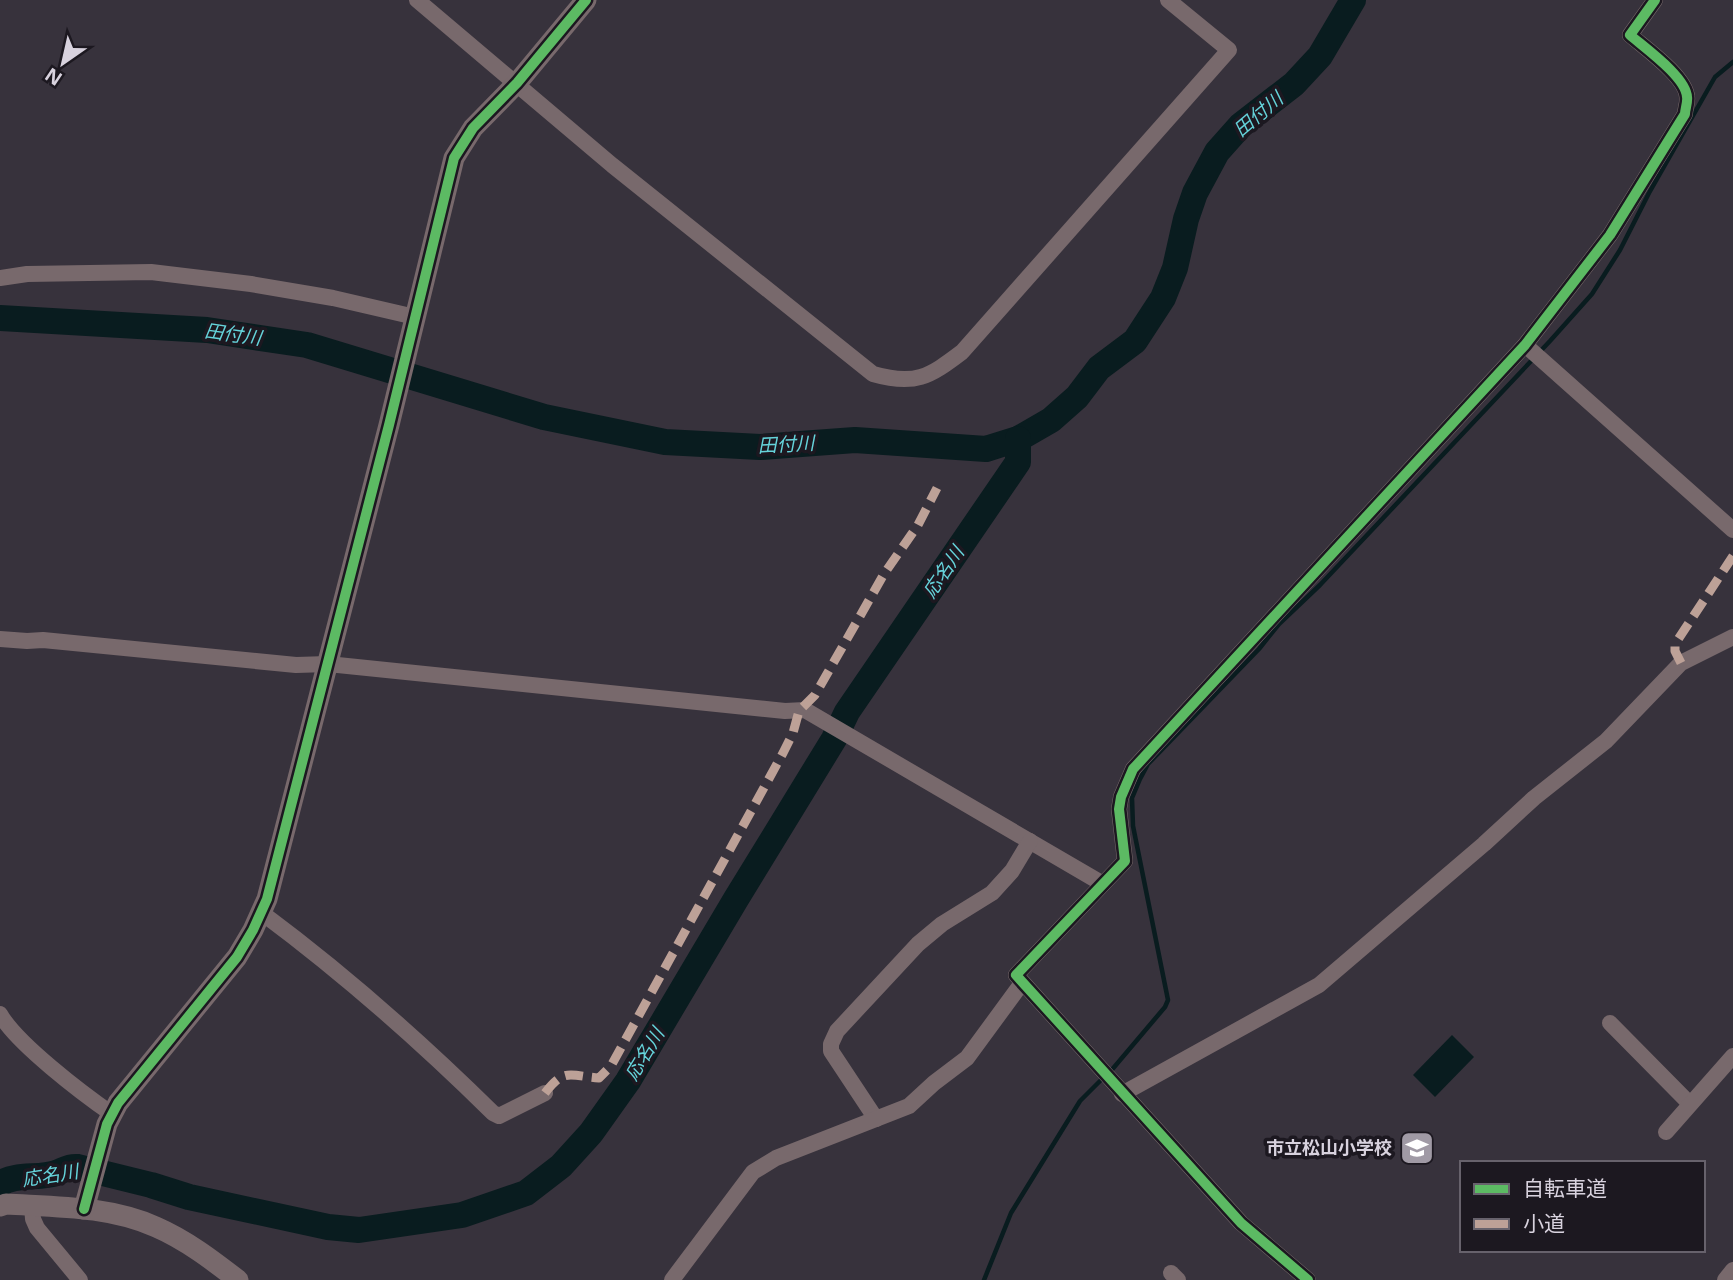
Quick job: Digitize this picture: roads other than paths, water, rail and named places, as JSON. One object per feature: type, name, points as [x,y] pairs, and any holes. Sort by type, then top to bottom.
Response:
[{"type":"street","points":[[417,0],[612,165],[873,374],[907,381],[939,370],[962,352],[1228,50],[1168,0]]},
{"type":"street","points":[[87,1200],[112,1114],[153,1059],[237,957],[267,899],[411,338],[454,158],[473,128],[517,83],[586,0]]},
{"type":"street","points":[[1308,1280],[1241,1223],[1016,975],[1125,861],[1119,809],[1133,769],[1525,345],[1610,235],[1685,114],[1688,97],[1684,86],[1630,35],[1656,0]]},
{"type":"street","points":[[0,278],[27,274],[152,272],[251,284],[333,298],[415,317]]},
{"type":"street","points":[[1525,345],[1733,530]]},
{"type":"street","points":[[1122,1094],[1319,985],[1534,798],[1606,741],[1681,663],[1733,637]]},
{"type":"street","points":[[0,639],[43,640],[296,665],[328,664],[772,710],[805,710],[1103,884]]},
{"type":"street","points":[[876,1119],[831,1051],[837,1031],[918,944],[942,924],[992,893],[1012,871],[1030,841]]},
{"type":"street","points":[[262,913],[392,1017],[493,1114],[499,1116],[545,1094]]},
{"type":"street","points":[[672,1280],[753,1172],[776,1158],[909,1105],[967,1058],[1022,983]]},
{"type":"street","points":[[0,1014],[13,1032],[90,1099],[112,1114]]},
{"type":"street","points":[[1610,1023],[1690,1104]]},
{"type":"street","points":[[1666,1132],[1733,1056]]},
{"type":"street","points":[[0,1206],[32,1206],[87,1200],[155,1226],[182,1240],[238,1280]]},
{"type":"street","points":[[32,1206],[37,1228],[75,1278]]},
{"type":"street","points":[[1724,1280],[1733,1270]]},
{"type":"waterway","name":"田付川","points":[[0,318],[207,330],[307,345],[544,417],[665,442],[760,447],[855,440],[986,449],[1018,439],[1051,420],[1077,397],[1099,368],[1135,341],[1163,298],[1175,268],[1195,193],[1217,152],[1241,125],[1294,84],[1320,56],[1353,0]]},
{"type":"waterway","points":[[1110,1072],[1168,1000],[1133,826],[1132,798],[1148,764],[1259,649],[1279,624],[1320,585],[1592,294],[1620,250],[1715,77],[1733,62]]},
{"type":"waterway","name":"応名川","points":[[0,1184],[13,1178],[49,1175],[78,1167],[189,1197],[328,1227],[359,1230],[462,1215],[526,1193],[561,1166],[591,1133],[628,1081],[834,739],[847,712],[1018,462],[1018,439]]},
{"type":"waterway","points":[[984,1280],[1011,1213],[1080,1101],[1103,1078]]},
{"type":"place","name":"市立松山小学校","points":[[1417,1148]]}]
